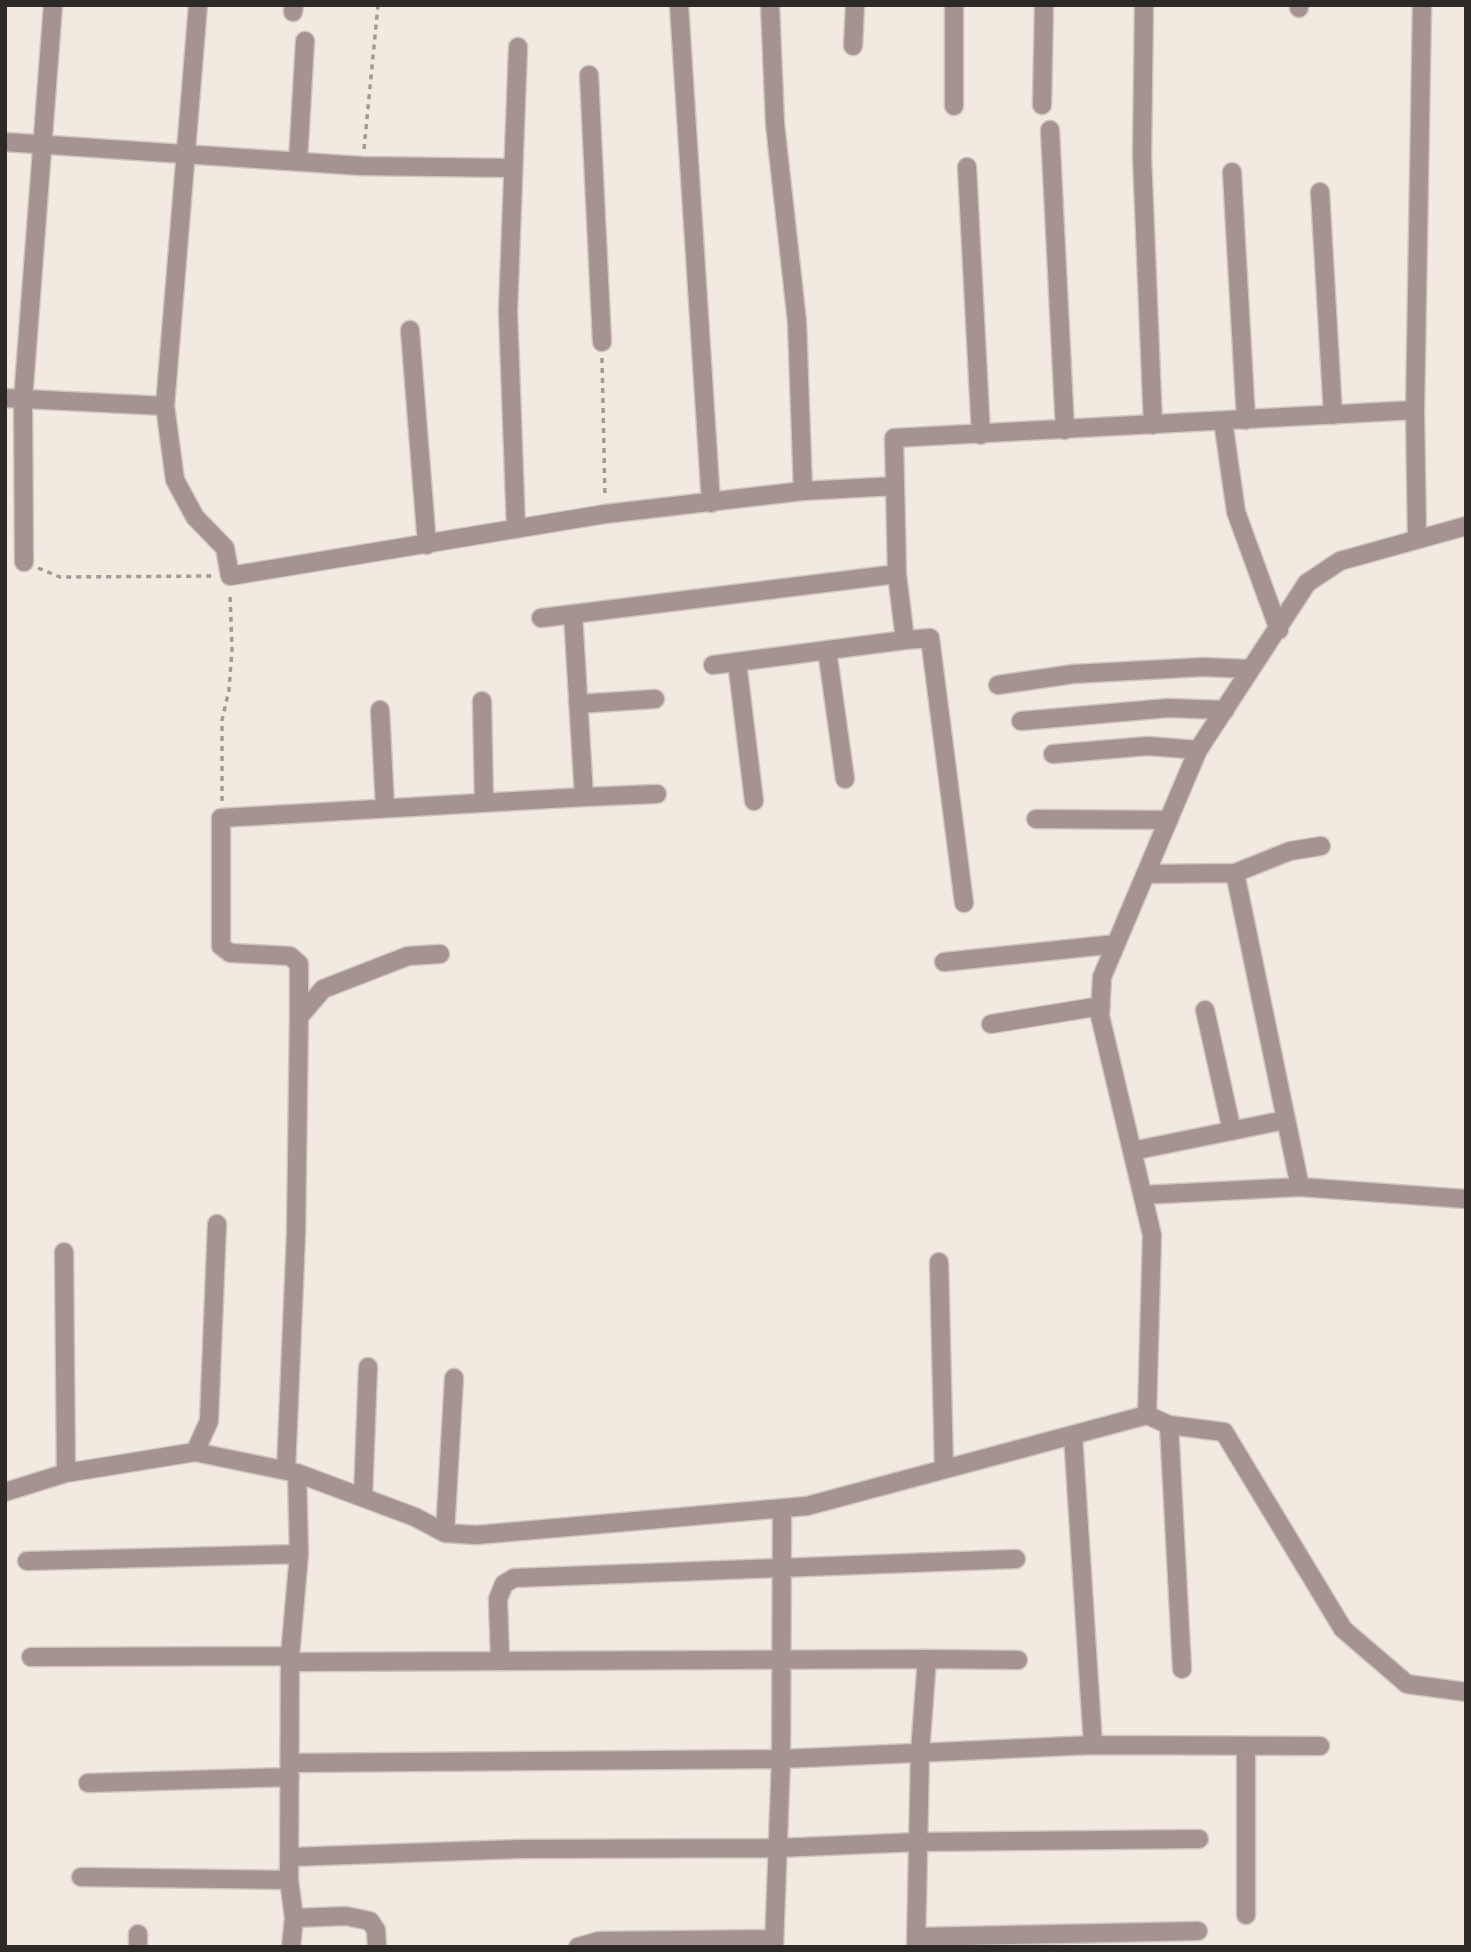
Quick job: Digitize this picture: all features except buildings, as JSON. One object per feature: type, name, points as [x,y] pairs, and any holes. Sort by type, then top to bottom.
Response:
[{"type":"street","points":[[23,562],[14,399],[53,5]]},
{"type":"street","points":[[198,5],[188,153],[165,406],[176,480],[195,517],[225,548],[230,576],[605,514],[803,491],[895,486]]},
{"type":"street","points":[[680,5],[711,503]]},
{"type":"street","points":[[770,5],[775,124],[797,322],[803,491]]},
{"type":"street","points":[[853,46],[855,5]]},
{"type":"street","points":[[954,5],[954,106]]},
{"type":"street","points":[[1042,105],[1044,5]]},
{"type":"street","points":[[1144,5],[1142,156],[1153,425]]},
{"type":"street","points":[[1418,538],[1415,410],[1422,5]]},
{"type":"street","points":[[298,162],[305,41]]},
{"type":"street","points":[[516,529],[508,311],[511,168],[518,47]]},
{"type":"street","points":[[589,75],[602,342]]},
{"type":"street","points":[[1050,130],[1065,430]]},
{"type":"street","points":[[5,142],[362,166],[511,168]]},
{"type":"street","points":[[967,167],[981,435]]},
{"type":"street","points":[[1231,173],[1246,420]]},
{"type":"street","points":[[1320,192],[1333,415]]},
{"type":"street","points":[[410,330],[427,545]]},
{"type":"street","points":[[14,399],[165,406]]},
{"type":"street","points":[[905,640],[897,574],[894,438],[1415,410]]},
{"type":"street","points":[[1223,421],[1236,512],[1279,630]]},
{"type":"street","points":[[1147,1415],[1152,1236],[1100,1016],[1102,977],[1198,750],[1250,669],[1279,630],[1307,583],[1340,561],[1466,526]]},
{"type":"street","points":[[541,618],[897,574]]},
{"type":"street","points":[[573,614],[584,797]]},
{"type":"street","points":[[713,665],[930,638],[964,903]]},
{"type":"street","points":[[827,650],[845,779]]},
{"type":"street","points":[[737,662],[754,801]]},
{"type":"street","points":[[998,685],[1073,674],[1203,667],[1250,669]]},
{"type":"street","points":[[578,704],[655,699]]},
{"type":"street","points":[[482,701],[484,802]]},
{"type":"street","points":[[1021,721],[1168,708],[1225,710]]},
{"type":"street","points":[[380,710],[384,807]]},
{"type":"street","points":[[1053,754],[1148,746],[1198,750]]},
{"type":"street","points":[[291,1947],[294,1918],[289,1880],[290,1659],[299,1554],[292,1472],[299,964],[290,956],[230,953],[221,946],[221,818],[657,794]]},
{"type":"street","points":[[1036,819],[1169,820]]},
{"type":"street","points":[[1146,874],[1235,873],[1290,851],[1321,846]]},
{"type":"street","points":[[1235,873],[1300,1187]]},
{"type":"street","points":[[944,962],[1116,944]]},
{"type":"street","points":[[299,1017],[323,989],[408,956],[440,954]]},
{"type":"street","points":[[991,1024],[1101,1006]]},
{"type":"street","points":[[1205,1010],[1231,1131]]},
{"type":"street","points":[[1132,1151],[1285,1120]]},
{"type":"street","points":[[1143,1195],[1300,1187],[1466,1199]]},
{"type":"street","points":[[195,1452],[209,1421],[217,1224]]},
{"type":"street","points":[[64,1252],[66,1473]]},
{"type":"street","points":[[939,1262],[944,1469]]},
{"type":"street","points":[[363,1497],[368,1367]]},
{"type":"street","points":[[445,1533],[454,1378]]},
{"type":"street","points":[[5,1492],[66,1473],[195,1452],[292,1472],[415,1517],[445,1533],[475,1535],[807,1506],[1147,1415],[1169,1425],[1224,1433],[1343,1629],[1406,1684],[1466,1692]]},
{"type":"street","points":[[1169,1425],[1182,1669]]},
{"type":"street","points":[[1073,1435],[1093,1745]]},
{"type":"street","points":[[578,1947],[599,1941],[774,1943],[780,1759],[782,1509]]},
{"type":"street","points":[[27,1561],[299,1554]]},
{"type":"street","points":[[500,1660],[498,1599],[504,1584],[514,1578],[1016,1559]]},
{"type":"street","points":[[31,1657],[1018,1660]]},
{"type":"street","points":[[927,1659],[920,1752],[916,1942],[1198,1931]]},
{"type":"street","points":[[88,1783],[290,1770],[780,1759],[1093,1745],[1320,1746]]},
{"type":"street","points":[[1246,1746],[1246,1915]]},
{"type":"street","points":[[290,1857],[520,1849],[777,1849],[919,1842],[1199,1839]]},
{"type":"street","points":[[81,1877],[289,1880]]},
{"type":"street","points":[[294,1918],[345,1916],[370,1921],[376,1930],[377,1947]]},
{"type":"path","points":[[362,166],[378,5]]},
{"type":"path","points":[[602,342],[605,514]]},
{"type":"path","points":[[23,562],[60,577],[230,576],[232,649],[229,690],[222,720],[221,818]]}]
